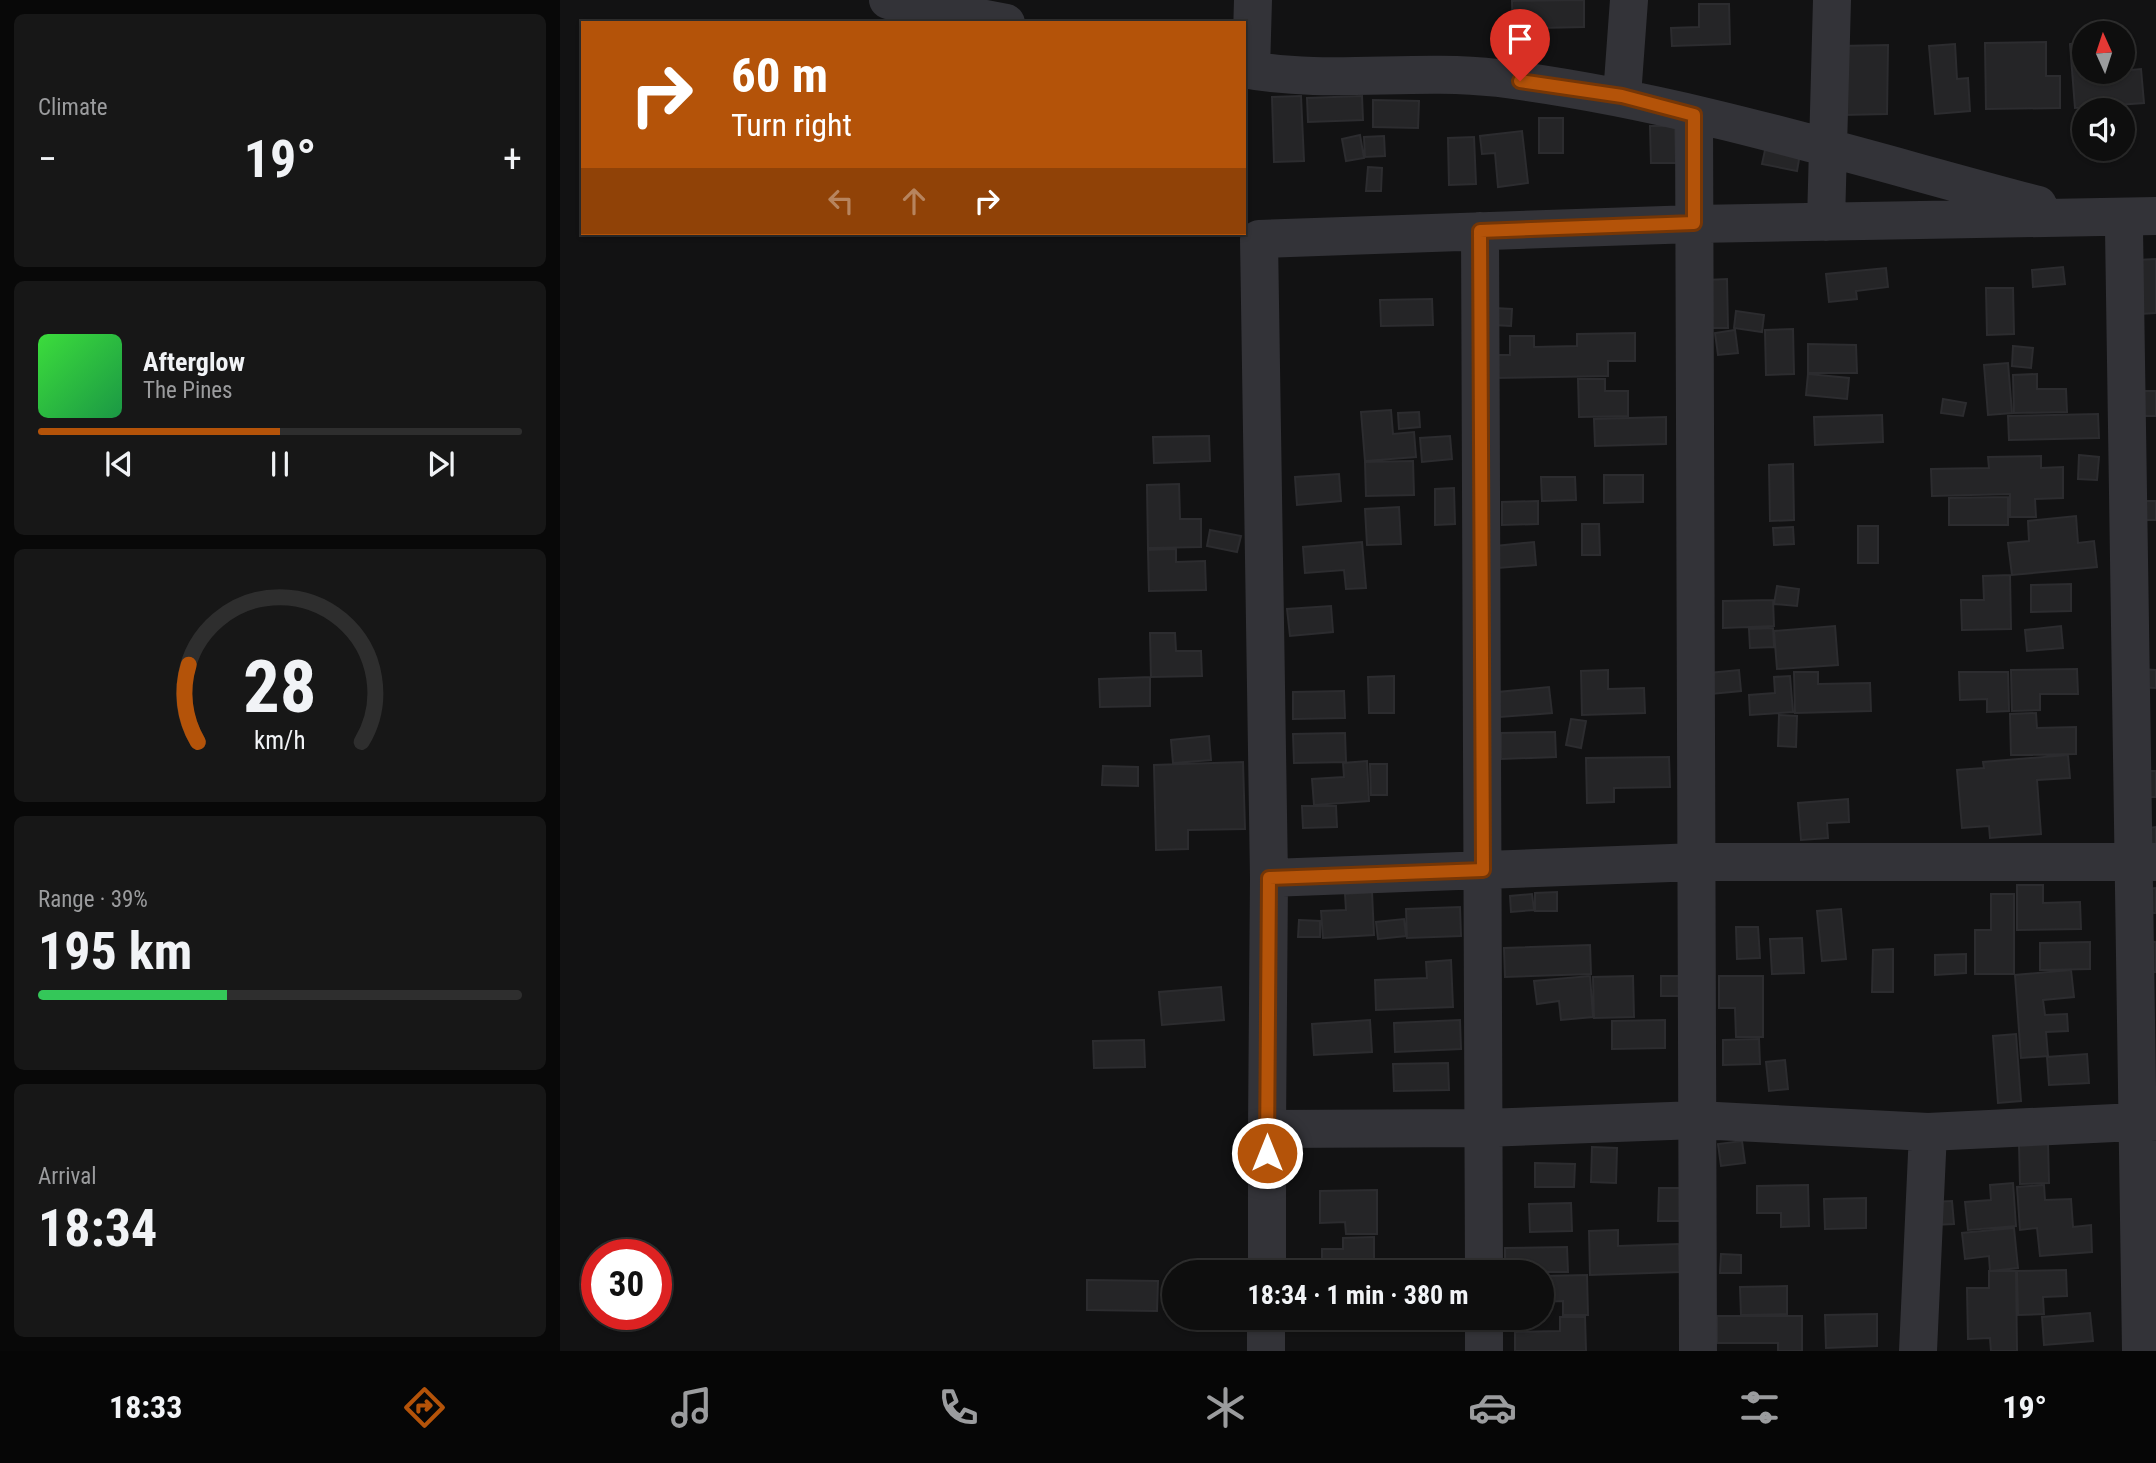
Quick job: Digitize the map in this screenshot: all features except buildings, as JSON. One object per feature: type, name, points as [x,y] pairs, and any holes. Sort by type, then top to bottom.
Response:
[{"type":"street","points":[[888,0],[996,21]]},
{"type":"street","points":[[1252,0],[1248,69],[1336,76],[1405,73],[1495,78],[1622,96],[1826,146],[2082,217],[2145,227],[2147,1121],[2141,1351]]},
{"type":"street","points":[[1622,96],[1629,0]]},
{"type":"street","points":[[1826,222],[1832,0]]},
{"type":"street","points":[[1694,115],[1698,1351]]},
{"type":"street","points":[[1267,1260],[1269,878],[1259,239],[1694,223],[2082,217]]},
{"type":"street","points":[[1480,231],[1484,1260]]},
{"type":"street","points":[[1269,878],[1697,862],[2145,863]]},
{"type":"street","points":[[1267,1129],[1484,1128],[1698,1120],[1927,1132],[2147,1121]]},
{"type":"street","points":[[1918,1351],[1927,1132]]},
{"type":"street","points":[[1266,1330],[1266,1351]]},
{"type":"street","points":[[1484,1330],[1485,1351]]},
{"type":"route","points":[[1267,1153],[1269,878],[1483,870],[1480,231],[1694,223],[1694,115],[1622,96],[1520,81]]}]
